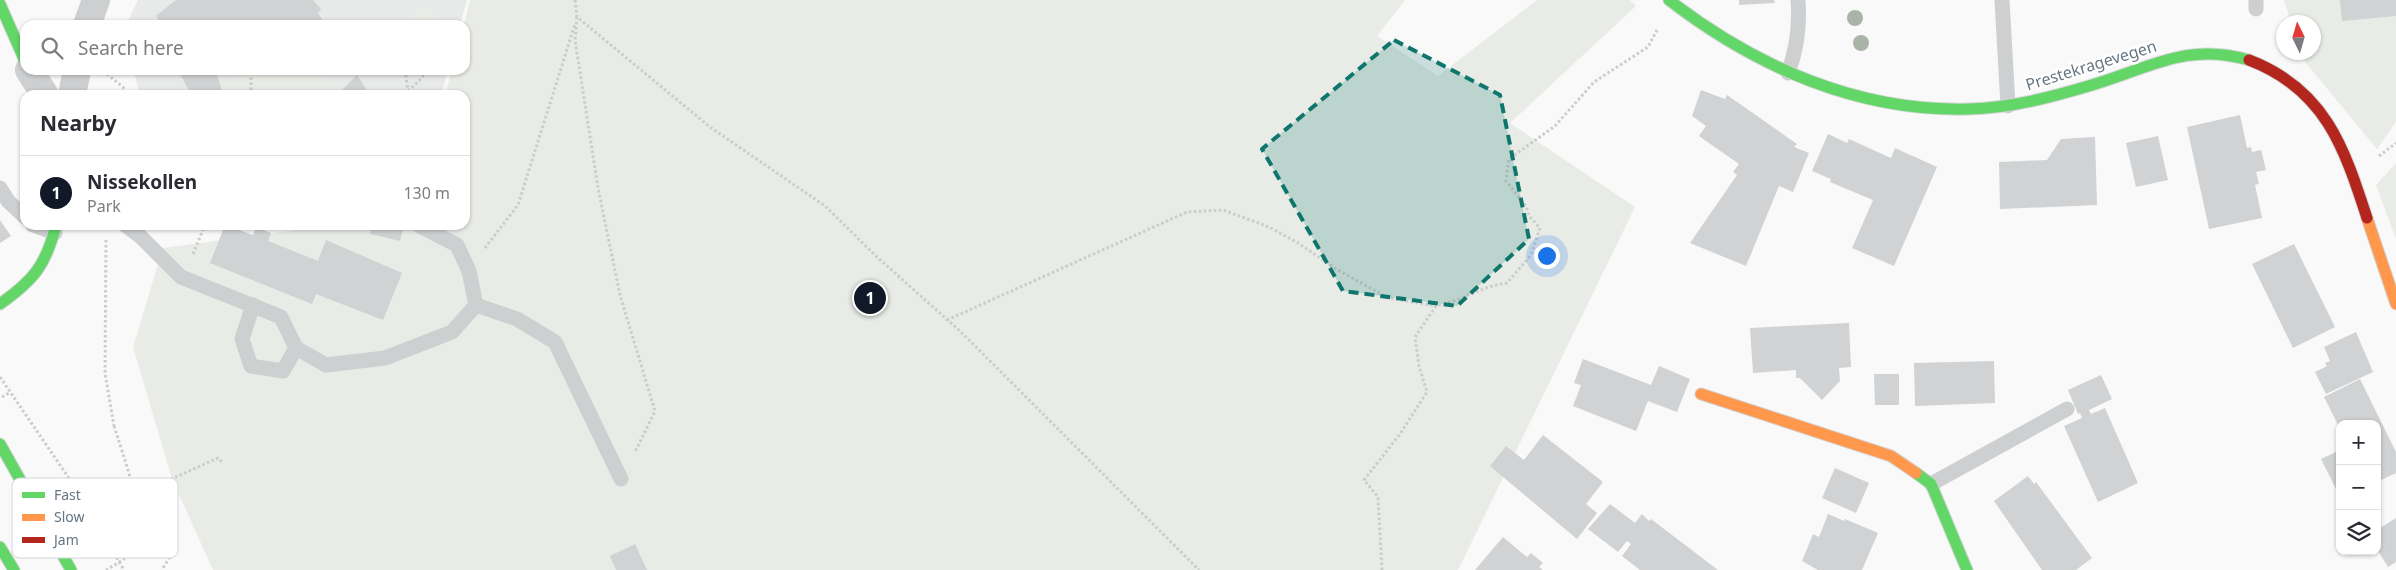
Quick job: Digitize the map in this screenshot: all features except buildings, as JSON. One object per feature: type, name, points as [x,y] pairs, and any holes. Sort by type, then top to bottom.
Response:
[{"type":"street","points":[[90,20],[96,0]]},
{"type":"street","name":"Prestekragevegen","points":[[1671,1],[1755,58],[1788,73],[1839,91],[1884,103],[1934,109],[2008,106],[2060,94],[2166,59],[2195,53],[2218,52],[2238,56],[2261,65],[2282,76],[2307,96],[2324,114],[2338,134],[2352,170],[2396,304]]},
{"type":"street","points":[[0,4],[20,50]]},
{"type":"street","points":[[32,75],[42,90]]},
{"type":"street","points":[[73,90],[76,75]]},
{"type":"street","points":[[0,304],[38,275],[48,255],[56,230]]},
{"type":"street","points":[[1701,394],[1891,456],[1931,484],[1967,570]]},
{"type":"street","points":[[0,444],[19,478]]},
{"type":"street","points":[[0,547],[14,570]]},
{"type":"street","points":[[64,558],[71,570]]},
{"type":"lane","points":[[1788,73],[1795,56],[1799,32],[1798,0]]},
{"type":"lane","points":[[2002,0],[2008,106]]},
{"type":"lane","points":[[0,188],[8,201],[20,213]]},
{"type":"lane","points":[[131,230],[141,237],[181,277],[281,318],[296,348],[326,365],[385,358],[452,332],[476,305]]},
{"type":"lane","points":[[428,230],[457,245],[469,271],[476,305]]},
{"type":"lane","points":[[253,305],[242,339],[251,366],[283,371],[296,348]]},
{"type":"lane","points":[[476,305],[517,319],[554,342],[621,480]]},
{"type":"lane","points":[[1931,484],[2067,409]]},
{"type":"path","points":[[574,0],[577,16],[574,40],[598,188],[620,295],[655,411],[621,480]]},
{"type":"path","points":[[947,320],[1187,212],[1223,210],[1269,226],[1298,242],[1338,270],[1388,298],[1436,306],[1455,302],[1492,285],[1507,283],[1531,255],[1540,228],[1529,216],[1526,206],[1506,181],[1509,159],[1555,126],[1594,82],[1648,47],[1671,1]]},
{"type":"path","points":[[469,271],[518,204],[577,16]]},
{"type":"path","points":[[577,16],[710,127],[825,206],[947,320],[1199,570]]},
{"type":"path","points":[[108,75],[124,90]]},
{"type":"path","points":[[251,75],[251,90]]},
{"type":"path","points":[[406,75],[408,90]]},
{"type":"path","points":[[409,90],[424,75]]},
{"type":"path","points":[[191,259],[203,230]]},
{"type":"path","points":[[106,235],[105,373],[114,426],[129,478]]},
{"type":"path","points":[[1382,570],[1378,497],[1364,480],[1400,434],[1427,392],[1418,366],[1416,337],[1436,306]]},
{"type":"path","points":[[0,377],[9,393],[69,478]]},
{"type":"path","points":[[2,397],[9,393]]},
{"type":"path","points":[[174,478],[218,458],[222,462]]},
{"type":"path","points":[[117,558],[124,570]]},
{"type":"path","points":[[106,570],[126,558]]},
{"type":"path","points":[[162,570],[169,558]]},
{"type":"highlighted area","points":[[1394,40],[1500,95],[1529,239],[1457,306],[1343,291],[1262,149]]},
{"type":"shaded area","points":[[138,0],[467,0],[461,20],[128,20]]},
{"type":"shaded area","points":[[470,0],[1405,0],[1377,36],[1438,76],[1537,0],[1630,0],[1636,6],[1510,123],[1635,207],[1458,570],[213,570],[178,492],[178,478],[172,478],[133,347],[163,248],[298,230],[470,230],[470,90],[446,90],[451,75],[470,75],[470,20],[465,20]]},
{"type":"shaded area","points":[[2284,0],[2396,0],[2396,122],[2377,149],[2306,63],[2305,60],[2321,60],[2321,15],[2289,15]]},
{"type":"shaded area","points":[[421,4],[430,5],[437,9],[442,20],[409,20],[409,11]]},
{"type":"shaded area","points":[[240,75],[325,75],[338,90],[221,90],[218,81]]},
{"type":"shaded area","points":[[447,75],[442,90],[139,90],[135,76]]},
{"type":"shaded area","points":[[2396,163],[2396,239],[2376,185]]},
{"type":"traffic: fast","points":[[1669,0],[1737,46],[1773,65],[1810,81],[1888,103],[1928,108],[1969,109],[2000,107],[2047,98],[2169,59],[2187,56],[2206,54],[2227,55],[2249,60]]},
{"type":"traffic: fast","points":[[0,4],[20,50]]},
{"type":"traffic: fast","points":[[0,304],[22,287],[37,270],[48,251],[55,230]]},
{"type":"traffic: fast","points":[[0,444],[19,478]]},
{"type":"traffic: fast","points":[[1916,473],[1931,484],[1967,570]]},
{"type":"traffic: fast","points":[[0,547],[14,570]]},
{"type":"traffic: fast","points":[[64,558],[71,570]]},
{"type":"traffic: slow","points":[[2367,218],[2396,304]]},
{"type":"traffic: slow","points":[[1701,394],[1891,456],[1916,473]]},
{"type":"traffic: jam","points":[[2249,60],[2275,72],[2296,87],[2314,104],[2340,144],[2350,167],[2367,218]]},
{"type":"place","name":"Nissekollen","points":[[870,298]]}]
